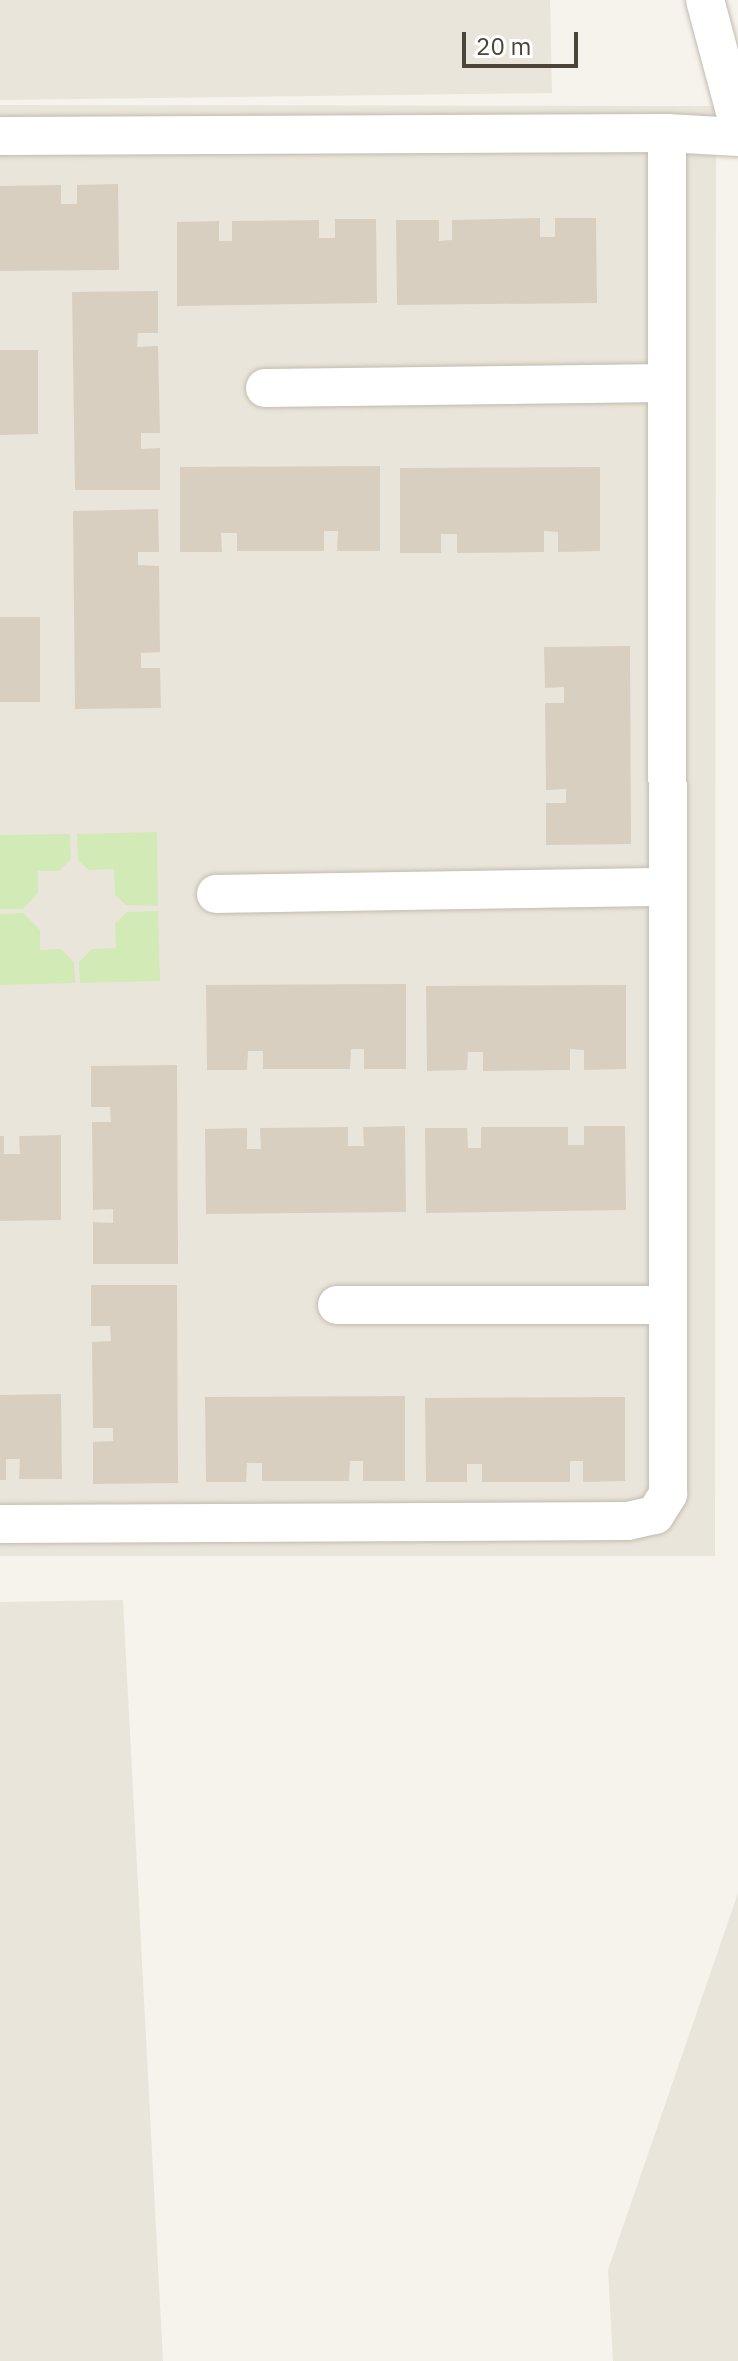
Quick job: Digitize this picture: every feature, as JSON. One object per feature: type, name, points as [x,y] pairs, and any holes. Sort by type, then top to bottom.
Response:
[{"type":"street","points":[[705,0],[738,123]]},
{"type":"street","points":[[0,136],[667,133],[738,137]]},
{"type":"street","points":[[0,1524],[628,1521],[655,1515],[668,1494],[667,133]]},
{"type":"street","points":[[265,388],[667,383]]},
{"type":"street","points":[[216,894],[667,887]]},
{"type":"street","points":[[337,1305],[668,1305]]},
{"type":"shaded area","points":[[0,0],[550,0],[552,93],[0,100]]},
{"type":"shaded area","points":[[0,105],[716,106],[715,1556],[0,1556]]},
{"type":"shaded area","points":[[123,1600],[163,2361],[0,2361],[0,1602]]},
{"type":"shaded area","points":[[738,1893],[738,2361],[613,2361],[608,2270]]},
{"type":"green space","points":[[157,832],[158,906],[126,905],[115,895],[114,869],[89,870],[78,860],[77,834]]},
{"type":"green space","points":[[70,834],[71,859],[59,871],[38,871],[38,893],[23,909],[0,909],[0,835]]},
{"type":"green space","points":[[158,911],[160,981],[80,983],[79,962],[92,949],[116,948],[115,924],[127,912]]},
{"type":"green space","points":[[23,913],[40,930],[40,950],[61,949],[74,962],[75,983],[0,985],[0,914]]},
{"type":"building","points":[[118,184],[119,270],[0,271],[0,186],[61,185],[61,204],[77,204],[77,185]]},
{"type":"building","points":[[540,218],[540,237],[555,237],[555,218],[596,218],[597,303],[397,305],[396,220],[439,220],[439,241],[452,240],[452,220]]},
{"type":"building","points":[[335,219],[376,219],[377,303],[177,306],[177,222],[219,221],[219,241],[232,241],[232,221],[319,220],[319,238],[335,238]]},
{"type":"building","points":[[158,291],[158,333],[138,333],[137,347],[158,346],[160,433],[141,433],[141,449],[160,448],[160,490],[75,490],[72,292]]},
{"type":"building","points":[[0,350],[38,350],[38,434],[0,435]]},
{"type":"building","points":[[380,466],[380,551],[337,551],[338,531],[324,531],[324,551],[237,551],[237,533],[221,533],[222,552],[180,552],[180,467]]},
{"type":"building","points":[[600,467],[600,551],[558,552],[558,532],[544,531],[544,552],[457,553],[457,534],[441,534],[441,553],[400,553],[400,468]]},
{"type":"building","points":[[158,509],[159,552],[138,552],[138,565],[159,566],[160,652],[141,653],[141,668],[160,668],[161,708],[75,709],[73,511]]},
{"type":"building","points":[[0,617],[40,617],[40,702],[0,702]]},
{"type":"building","points":[[630,646],[631,844],[546,845],[546,803],[566,803],[566,789],[546,790],[545,703],[564,703],[564,687],[545,688],[544,647]]},
{"type":"building","points":[[406,984],[406,1069],[364,1069],[364,1049],[351,1049],[350,1069],[263,1069],[263,1051],[248,1051],[247,1070],[207,1070],[206,985]]},
{"type":"building","points":[[626,985],[626,1069],[584,1070],[584,1050],[570,1049],[570,1070],[483,1071],[483,1052],[468,1052],[467,1070],[427,1071],[426,986]]},
{"type":"building","points":[[177,1065],[178,1264],[93,1264],[93,1222],[113,1223],[113,1209],[93,1210],[92,1122],[111,1122],[110,1107],[91,1107],[91,1066]]},
{"type":"building","points":[[405,1126],[406,1212],[206,1214],[205,1129],[247,1128],[247,1149],[261,1149],[260,1128],[348,1127],[348,1146],[364,1146],[363,1127]]},
{"type":"building","points":[[584,1126],[625,1126],[626,1210],[426,1213],[425,1128],[467,1128],[468,1148],[481,1148],[481,1127],[568,1127],[568,1145],[584,1145]]},
{"type":"building","points":[[61,1135],[61,1220],[0,1221],[0,1136],[4,1136],[4,1154],[20,1154],[19,1136]]},
{"type":"building","points":[[91,1285],[177,1285],[178,1483],[93,1484],[93,1442],[113,1441],[113,1428],[93,1428],[92,1342],[111,1341],[110,1326],[91,1326]]},
{"type":"building","points":[[61,1394],[62,1479],[19,1479],[20,1459],[6,1459],[6,1480],[0,1480],[0,1395]]},
{"type":"building","points":[[405,1396],[405,1481],[363,1481],[363,1461],[350,1461],[349,1481],[262,1481],[262,1463],[247,1463],[246,1482],[206,1482],[205,1397]]},
{"type":"building","points":[[625,1397],[625,1481],[583,1482],[583,1461],[570,1461],[570,1482],[482,1482],[482,1464],[467,1464],[467,1482],[426,1482],[425,1398]]}]
